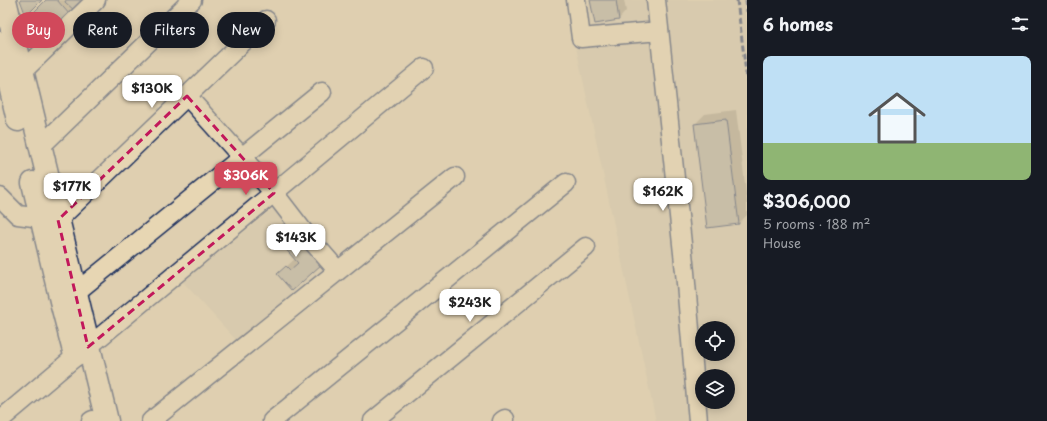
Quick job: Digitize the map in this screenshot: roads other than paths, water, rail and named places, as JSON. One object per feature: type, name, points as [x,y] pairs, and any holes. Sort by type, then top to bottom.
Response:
[{"type":"main road","points":[[5,0],[40,146],[49,219],[75,293],[82,351]]},
{"type":"main road","points":[[0,43],[49,219],[82,351],[96,421]]},
{"type":"street","points":[[23,71],[96,0]]},
{"type":"street","points":[[40,146],[192,0]]},
{"type":"street","points":[[576,0],[581,38],[659,31]]},
{"type":"street","points":[[656,0],[685,272],[698,421]]},
{"type":"street","points":[[0,197],[18,215],[49,219],[187,96],[237,48]]},
{"type":"street","points":[[0,420],[424,68]]},
{"type":"street","points":[[75,293],[322,92]]},
{"type":"street","points":[[187,96],[274,193],[304,232],[338,271]]},
{"type":"street","points":[[151,421],[455,177]]},
{"type":"street","points":[[272,421],[566,183]]},
{"type":"street","points":[[373,421],[586,247]]},
{"type":"railway","points":[[737,0],[747,81]]},
{"type":"railway","points":[[746,0],[747,12]]}]
